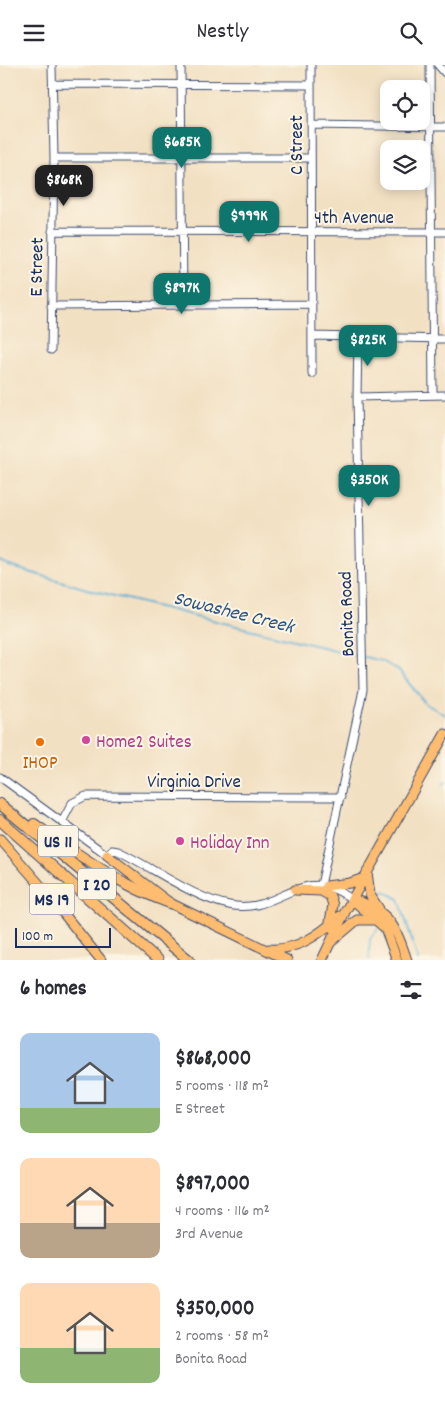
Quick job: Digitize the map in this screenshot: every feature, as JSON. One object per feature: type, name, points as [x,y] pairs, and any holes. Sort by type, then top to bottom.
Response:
[{"type":"highway","name":"US 11","points":[[3,806],[21,815],[111,875],[143,892],[170,903]]},
{"type":"highway","name":"I 20","points":[[3,806],[189,960]]},
{"type":"highway","name":"I 20","points":[[0,820],[158,960]]},
{"type":"main road","points":[[407,960],[398,931],[352,899],[445,734]]},
{"type":"main road","name":"MS 19","points":[[0,839],[102,960]]},
{"type":"main road","points":[[107,855],[170,903]]},
{"type":"main road","points":[[323,885],[350,883],[366,875]]},
{"type":"main road","points":[[366,875],[370,895],[388,933],[397,960]]},
{"type":"main road","points":[[295,890],[321,891],[330,896],[333,905],[325,952]]},
{"type":"main road","name":"US 11","points":[[170,903],[261,948],[290,948],[322,932],[345,912],[352,899]]},
{"type":"main road","points":[[325,952],[345,912]]},
{"type":"main road","points":[[325,952],[357,920],[379,916]]},
{"type":"main road","points":[[261,948],[274,960]]},
{"type":"main road","points":[[261,948],[287,960]]},
{"type":"street","name":"E Street","points":[[51,350],[54,158],[52,65]]},
{"type":"street","points":[[181,65],[183,305]]},
{"type":"street","name":"C Street","points":[[310,65],[312,374]]},
{"type":"street","points":[[430,65],[430,80]]},
{"type":"street","points":[[438,65],[445,73]]},
{"type":"street","points":[[53,84],[310,85]]},
{"type":"street","points":[[311,125],[380,126]]},
{"type":"street","points":[[430,127],[445,127]]},
{"type":"street","points":[[429,130],[432,232],[432,395]]},
{"type":"street","points":[[54,158],[311,158]]},
{"type":"street","name":"4th Avenue","points":[[52,231],[445,232]]},
{"type":"street","points":[[51,305],[312,305]]},
{"type":"street","points":[[312,336],[445,339]]},
{"type":"street","name":"Bonita Road","points":[[323,885],[363,690],[360,617],[358,337]]},
{"type":"street","points":[[357,397],[445,395]]},
{"type":"street","points":[[0,777],[107,855],[112,850],[118,851],[179,883],[228,905],[244,907],[265,904],[306,886],[323,885],[352,899]]},
{"type":"street","name":"Virginia Drive","points":[[62,822],[72,803],[77,798],[86,796],[341,797]]},
{"type":"waterway","name":"Sowashee Creek","points":[[0,561],[9,566],[94,591],[359,656]]},
{"type":"waterway","name":"Sowashee Creek","points":[[364,657],[382,661],[398,670],[426,704],[445,715]]},
{"type":"waterway","points":[[376,897],[384,891],[399,899],[418,960]]},
{"type":"waterway","points":[[369,960],[370,939],[378,929]]},
{"type":"place","name":"Home2 Suites","points":[[86,740]]},
{"type":"place","name":"IHOP","points":[[40,742]]},
{"type":"place","name":"Holiday Inn","points":[[180,841]]}]
